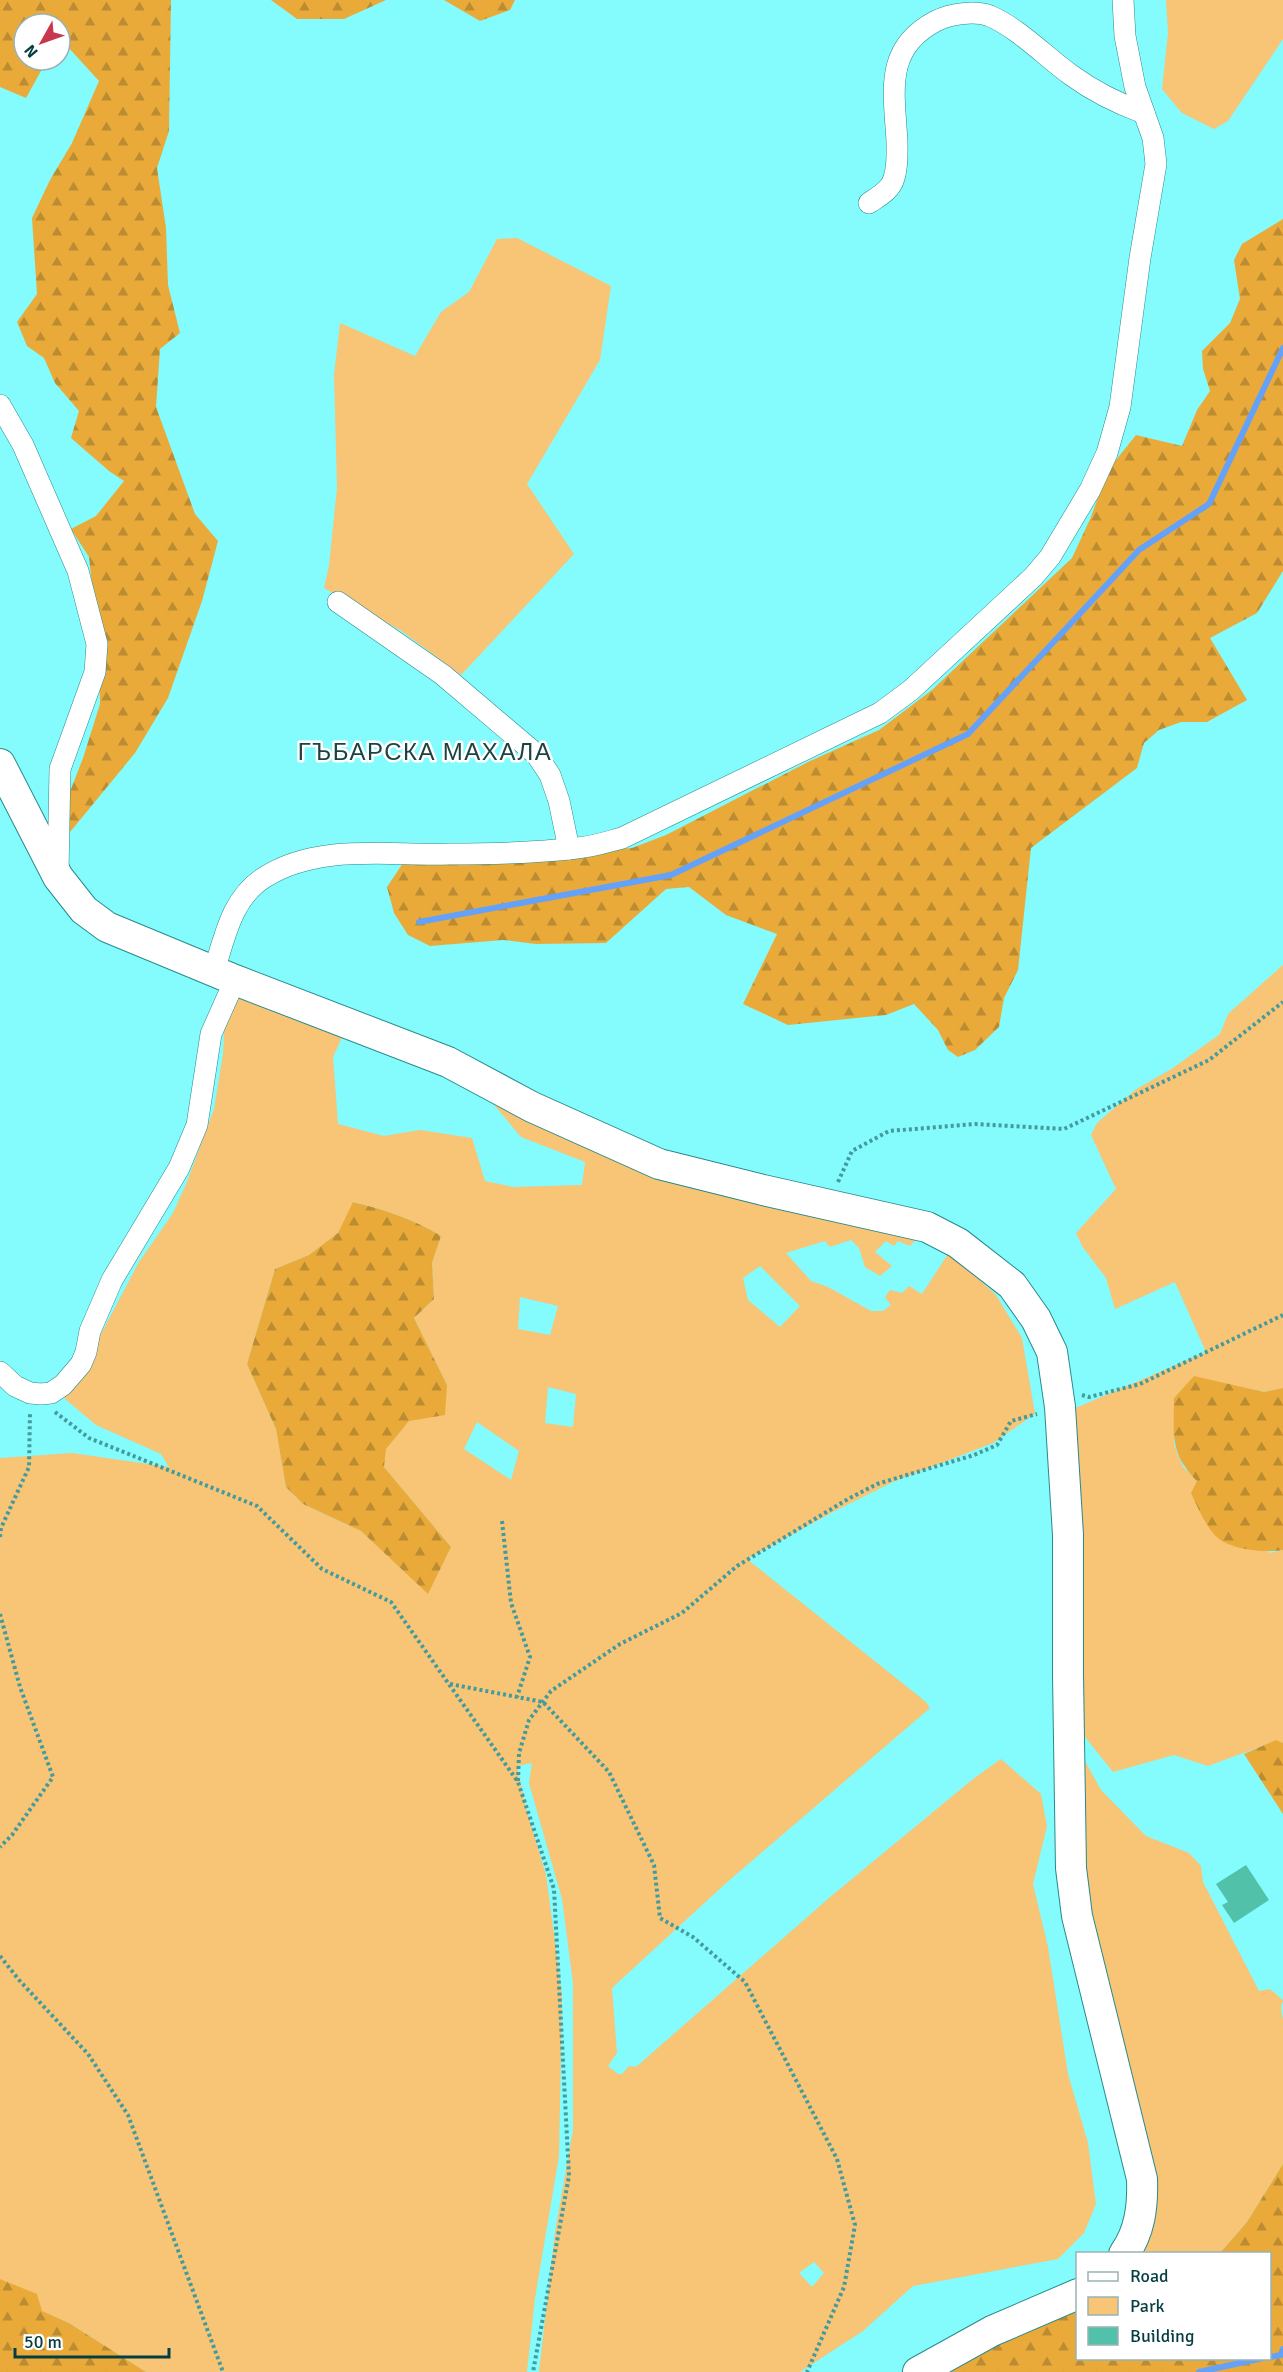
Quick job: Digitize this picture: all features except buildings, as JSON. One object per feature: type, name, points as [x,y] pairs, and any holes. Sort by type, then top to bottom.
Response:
[{"type":"street","points":[[0,1372],[15,1386],[30,1393],[51,1393],[63,1385],[81,1364],[90,1331],[112,1280],[179,1168],[197,1125],[204,1093],[211,1034],[225,976],[233,911],[264,877],[291,864],[343,853],[448,854],[568,849],[622,838],[880,713],[911,690],[1033,577],[1050,557],[1090,490],[1107,453],[1120,407],[1140,258],[1156,164],[1153,138],[1135,87],[1125,36],[1123,0]]},
{"type":"street","points":[[869,203],[888,189],[894,178],[897,156],[895,112],[898,60],[905,45],[929,24],[946,16],[988,15],[1018,34],[1074,77],[1120,104],[1144,113]]},
{"type":"street","points":[[0,405],[23,445],[78,572],[97,644],[95,672],[60,768],[58,877]]},
{"type":"street","points":[[338,602],[442,675],[536,754],[550,775],[559,801],[568,849]]},
{"type":"street","points":[[0,764],[58,877],[84,910],[107,927],[225,976],[448,1062],[532,1107],[659,1164],[927,1227],[958,1243],[1012,1285],[1036,1319],[1052,1352],[1059,1399],[1068,1534],[1071,1868],[1077,1916],[1142,2179],[1143,2205],[1133,2242],[1126,2252]]},
{"type":"street","points":[[918,2372],[992,2331],[1076,2294]]},
{"type":"path","points":[[827,1205],[852,1151],[889,1131],[975,1124],[1064,1129],[1209,1060],[1283,1002]]},
{"type":"path","points":[[518,1782],[519,1753],[530,1720],[552,1691],[620,1644],[682,1613],[737,1566],[848,1498],[877,1484],[990,1449],[998,1445],[1011,1421],[1059,1399],[1089,1397],[1140,1384],[1283,1316]]},
{"type":"path","points":[[0,1538],[1,1528],[29,1467],[30,1393]]},
{"type":"path","points":[[88,1438],[257,1506],[322,1569],[392,1602],[518,1782],[554,1889],[569,2176],[533,2372]]},
{"type":"path","points":[[502,1521],[511,1602],[530,1656],[517,1697]]},
{"type":"path","points":[[0,1614],[20,1687],[53,1777],[12,1835],[0,1847]]},
{"type":"path","points":[[449,1684],[543,1702],[609,1772],[654,1865],[660,1918],[693,1937],[745,1982],[837,2159],[855,2226],[844,2287],[807,2372]]},
{"type":"path","points":[[0,1956],[19,1980],[88,2054],[128,2115],[223,2372]]},
{"type":"green space","points":[[0,0],[171,0],[169,131],[157,168],[166,228],[168,285],[180,333],[160,349],[156,407],[195,514],[218,541],[202,601],[168,698],[135,753],[66,837],[66,802],[100,704],[99,650],[89,557],[71,529],[96,516],[124,481],[71,438],[79,411],[55,383],[44,358],[27,346],[17,322],[37,294],[32,218],[50,180],[72,143],[99,81],[72,51],[72,12],[12,12],[12,72],[40,72],[26,98],[0,87]]},
{"type":"green space","points":[[271,0],[386,0],[344,19],[297,19]]},
{"type":"green space","points":[[444,0],[515,0],[510,10],[480,21]]},
{"type":"green space","points":[[1166,0],[1283,0],[1283,39],[1228,121],[1214,129],[1182,113],[1162,89],[1168,33]]},
{"type":"green space","points":[[1283,219],[1283,571],[1257,613],[1210,638],[1247,700],[1207,722],[1181,722],[1159,730],[1144,743],[1137,768],[1031,848],[1018,970],[1004,998],[999,1027],[975,1050],[958,1057],[948,1050],[938,1030],[914,1004],[886,1015],[788,1025],[743,1004],[777,934],[726,915],[689,887],[666,889],[606,943],[536,944],[503,940],[430,946],[408,935],[394,913],[387,887],[403,863],[632,848],[666,835],[808,762],[879,730],[932,690],[1072,558],[1091,517],[1108,470],[1136,435],[1182,446],[1197,410],[1210,391],[1203,369],[1202,351],[1230,323],[1240,299],[1234,260],[1242,244]]},
{"type":"green space","points":[[517,238],[611,286],[600,360],[527,484],[574,554],[461,675],[400,630],[324,588],[329,566],[337,487],[334,375],[340,323],[415,356],[441,312],[469,292],[497,239]]},
{"type":"green space","points":[[1283,965],[1283,1388],[1264,1392],[1194,1377],[1174,1398],[1174,1445],[1183,1467],[1270,1553],[1283,1550],[1283,1743],[1276,1741],[1208,1766],[1174,1755],[1113,1772],[1070,1718],[1064,1413],[1206,1352],[1175,1282],[1115,1309],[1106,1278],[1082,1246],[1076,1233],[1116,1189],[1091,1135],[1097,1123],[1135,1090],[1173,1068],[1220,1034],[1228,1014]]},
{"type":"green space","points":[[230,986],[344,1033],[333,1057],[338,1124],[384,1136],[420,1130],[472,1138],[485,1181],[513,1187],[582,1185],[585,1162],[521,1137],[485,1094],[919,1236],[910,1246],[898,1241],[894,1246],[886,1241],[875,1252],[892,1266],[880,1276],[865,1267],[859,1248],[851,1240],[830,1247],[825,1241],[786,1253],[811,1281],[828,1287],[871,1311],[883,1311],[891,1305],[885,1297],[890,1290],[902,1293],[909,1286],[922,1294],[948,1254],[996,1295],[1022,1338],[1035,1414],[993,1443],[895,1481],[747,1559],[926,1702],[930,1708],[725,1884],[612,1988],[617,2053],[608,2066],[618,2074],[622,2074],[629,2066],[636,2067],[829,1898],[973,1779],[1001,1759],[1041,1794],[1047,1826],[1033,1884],[1048,1947],[1068,2074],[1088,2143],[1096,2204],[1084,2233],[1058,2259],[913,2286],[863,2331],[800,2372],[539,2372],[555,2232],[573,2130],[573,1983],[562,1899],[529,1783],[532,1763],[517,1766],[526,1808],[546,1875],[562,1995],[559,2156],[535,2298],[527,2372],[146,2372],[69,2323],[41,2311],[0,2279],[0,1458],[72,1453],[169,1467],[161,1454],[96,1425],[64,1398],[92,1351],[139,1262],[173,1213],[187,1182],[214,1109],[223,1054],[226,999]],"holes":[[[354,1202],[399,1216],[441,1236],[432,1263],[434,1299],[414,1318],[447,1385],[409,1421],[385,1449],[384,1467],[451,1547],[428,1593],[361,1531],[303,1504],[286,1487],[276,1429],[247,1364],[275,1269],[309,1255],[338,1233]],[[760,1266],[800,1306],[780,1327],[748,1300],[743,1278]],[[520,1297],[558,1306],[550,1335],[518,1329]],[[548,1387],[576,1394],[573,1427],[545,1423]],[[477,1422],[519,1451],[511,1480],[464,1449]],[[814,2262],[824,2273],[812,2287],[799,2273]]]},
{"type":"green space","points":[[353,1202],[399,1216],[441,1236],[432,1263],[434,1299],[414,1318],[447,1385],[445,1415],[409,1421],[386,1449],[384,1467],[451,1547],[428,1594],[361,1531],[303,1504],[286,1487],[276,1429],[247,1364],[275,1269],[309,1255],[338,1233]]},
{"type":"green space","points":[[1194,1376],[1264,1392],[1283,1388],[1283,1550],[1249,1550],[1224,1542],[1214,1534],[1199,1511],[1191,1493],[1197,1481],[1177,1452],[1174,1433],[1174,1398]]},
{"type":"green space","points":[[1070,1734],[1101,1790],[1146,1836],[1189,1853],[1201,1866],[1203,1882],[1259,1991],[1270,1989],[1283,2000],[1281,2008],[1283,2020],[1283,2164],[1247,2222],[1221,2252],[1127,2252],[1142,2223],[1097,1985]]},
{"type":"green space","points":[[1276,1740],[1283,1743],[1283,1814],[1244,1754]]},
{"type":"green space","points":[[1283,2164],[1283,2372],[933,2372],[1076,2302],[1076,2360],[1271,2360],[1271,2252],[1221,2252],[1247,2222]]},
{"type":"green space","points":[[0,2279],[37,2294],[42,2311],[69,2323],[146,2372],[0,2372]]},
{"type":"waterway","points":[[419,922],[671,875],[968,734],[1139,550],[1209,504],[1283,348]]},
{"type":"waterway","points":[[1271,2357],[1281,2355],[1283,2349]]},
{"type":"waterway","points":[[1199,2372],[1254,2360]]},
{"type":"district","name":"ГЪБАРСКА МАХАЛА","points":[[425,752]]}]
